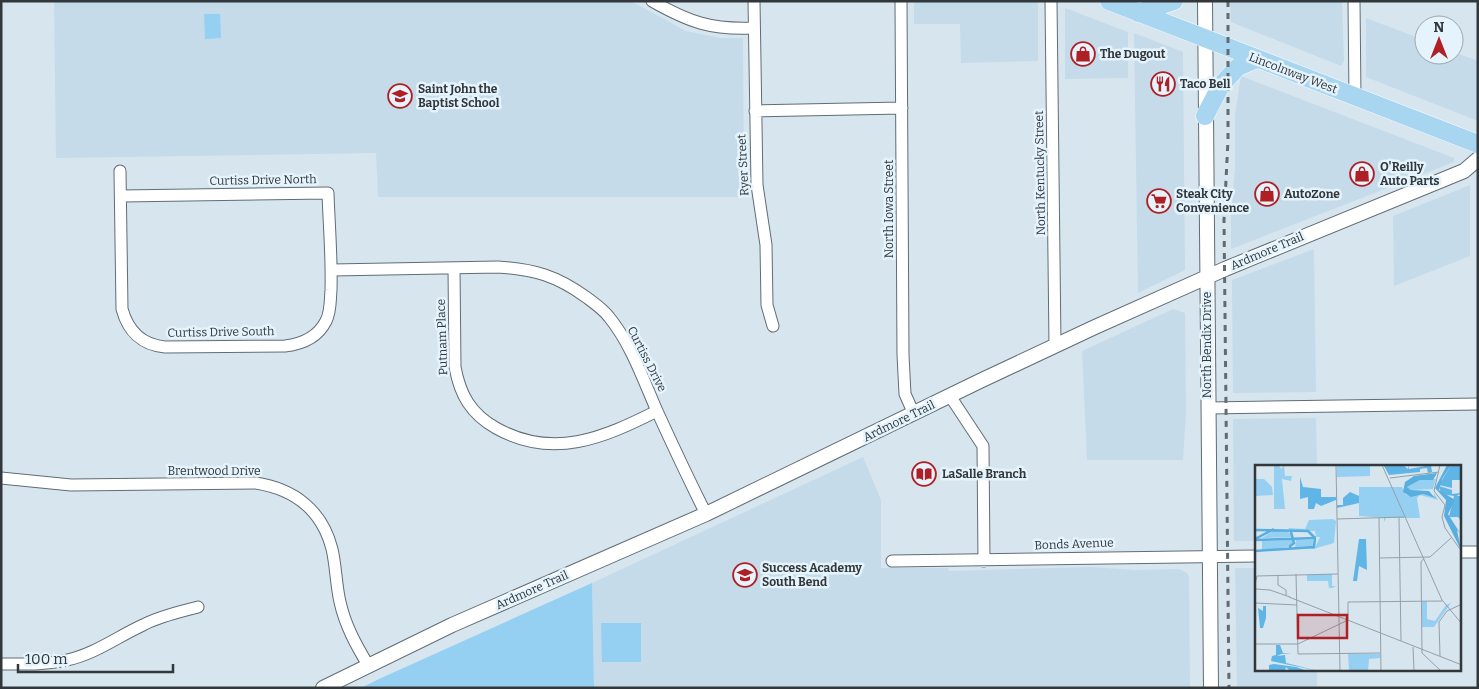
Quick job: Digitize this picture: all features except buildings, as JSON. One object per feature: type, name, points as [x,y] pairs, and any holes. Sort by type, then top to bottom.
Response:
[{"type":"main road","name":"Lincolnway West","points":[[1109,1],[1355,98],[1478,144]]},
{"type":"main road","points":[[1138,12],[1174,1]]},
{"type":"main road","points":[[1205,116],[1221,85],[1238,67],[1257,59]]},
{"type":"street","points":[[652,1],[676,15],[705,25],[754,28]]},
{"type":"street","name":"Ryer Street","points":[[754,1],[757,185],[766,245],[767,305],[773,326]]},
{"type":"street","name":"North Iowa Street","points":[[901,1],[905,394],[914,414]]},
{"type":"street","name":"North Kentucky Street","points":[[1051,1],[1055,345]]},
{"type":"street","name":"North Bendix Drive","points":[[1205,1],[1211,688]]},
{"type":"street","points":[[1354,1],[1355,98]]},
{"type":"street","points":[[755,112],[902,108]]},
{"type":"street","name":"Ardmore Trail","points":[[323,688],[452,626],[706,514],[1055,345],[1207,277],[1464,170],[1478,159]]},
{"type":"street","name":"Curtiss Drive South","points":[[120,171],[122,196],[120,226],[122,309],[129,328],[136,335],[154,345],[165,347],[285,346],[302,342],[315,335],[326,322],[330,307],[332,270]]},
{"type":"street","name":"Curtiss Drive North","points":[[122,196],[328,193],[332,270]]},
{"type":"street","name":"Putnam Place","points":[[454,268],[456,367],[458,380],[468,404],[485,422],[522,440],[539,444],[567,444],[602,436],[658,411]]},
{"type":"street","name":"Curtiss Drive","points":[[332,270],[519,268],[551,276],[571,286],[596,304],[609,317],[627,344],[706,514]]},
{"type":"street","points":[[950,396],[983,446],[984,560]]},
{"type":"street","points":[[1208,408],[1478,404]]},
{"type":"street","name":"Brentwood Drive","points":[[1,478],[70,485],[256,483],[284,490],[309,508],[322,524],[332,549],[344,616],[355,644],[368,665]]},
{"type":"street","points":[[1462,552],[1478,552]]},
{"type":"street","name":"Bonds Avenue","points":[[892,561],[1255,556]]},
{"type":"street","points":[[1,664],[52,663],[82,656],[98,650],[142,625],[164,616],[198,607]]},
{"type":"shaded area","name":"Saint John the Baptist School","points":[[54,1],[631,1],[686,31],[720,38],[743,38],[744,197],[378,197],[376,153],[56,158]]},
{"type":"shaded area","points":[[914,1],[1038,1],[1038,61],[961,63],[960,24],[914,24]]},
{"type":"shaded area","points":[[1230,1],[1342,1],[1344,61],[1341,66],[1231,22]]},
{"type":"shaded area","points":[[1065,8],[1128,32],[1128,78],[1065,79]]},
{"type":"shaded area","points":[[204,14],[220,14],[221,38],[205,39]]},
{"type":"shaded area","points":[[1366,18],[1414,36],[1414,65],[1464,65],[1464,56],[1478,61],[1478,121],[1366,77]]},
{"type":"shaded area","points":[[1134,33],[1183,52],[1185,270],[1138,293]]},
{"type":"shaded area","points":[[1241,76],[1454,158],[1454,162],[1231,249],[1231,215],[1235,168],[1235,115]]},
{"type":"shaded area","points":[[1470,185],[1470,256],[1394,286],[1393,216]]},
{"type":"shaded area","points":[[1314,249],[1316,392],[1233,393],[1232,280]]},
{"type":"shaded area","points":[[1173,309],[1185,313],[1186,412],[1183,460],[1087,460],[1082,351]]},
{"type":"shaded area","points":[[1316,418],[1317,465],[1255,465],[1255,541],[1234,541],[1233,419]]},
{"type":"shaded area","points":[[863,457],[881,500],[881,568],[948,568],[949,571],[1090,567],[1135,570],[1179,569],[1187,573],[1189,577],[1190,688],[594,688],[592,583]]},
{"type":"shaded area","points":[[1235,568],[1255,568],[1255,672],[1317,672],[1317,688],[1237,688]]},
{"type":"shaded area","points":[[592,583],[594,688],[361,688],[379,679]]},
{"type":"shaded area","points":[[601,623],[641,623],[641,662],[602,662]]},
{"type":"railway","points":[[1228,1],[1228,140],[1224,220],[1229,688]]},
{"type":"place","name":"The Dugout","points":[[1083,54]]},
{"type":"place","name":"Taco Bell","points":[[1163,84]]},
{"type":"place","name":"Saint John the Baptist School","points":[[400,96]]},
{"type":"place","name":"O'Reilly Auto Parts","points":[[1362,174]]},
{"type":"place","name":"AutoZone","points":[[1267,194]]},
{"type":"place","name":"Steak City Convenience","points":[[1159,201]]},
{"type":"place","name":"LaSalle Branch","points":[[924,474]]},
{"type":"place","name":"Success Academy South Bend","points":[[745,575]]}]
